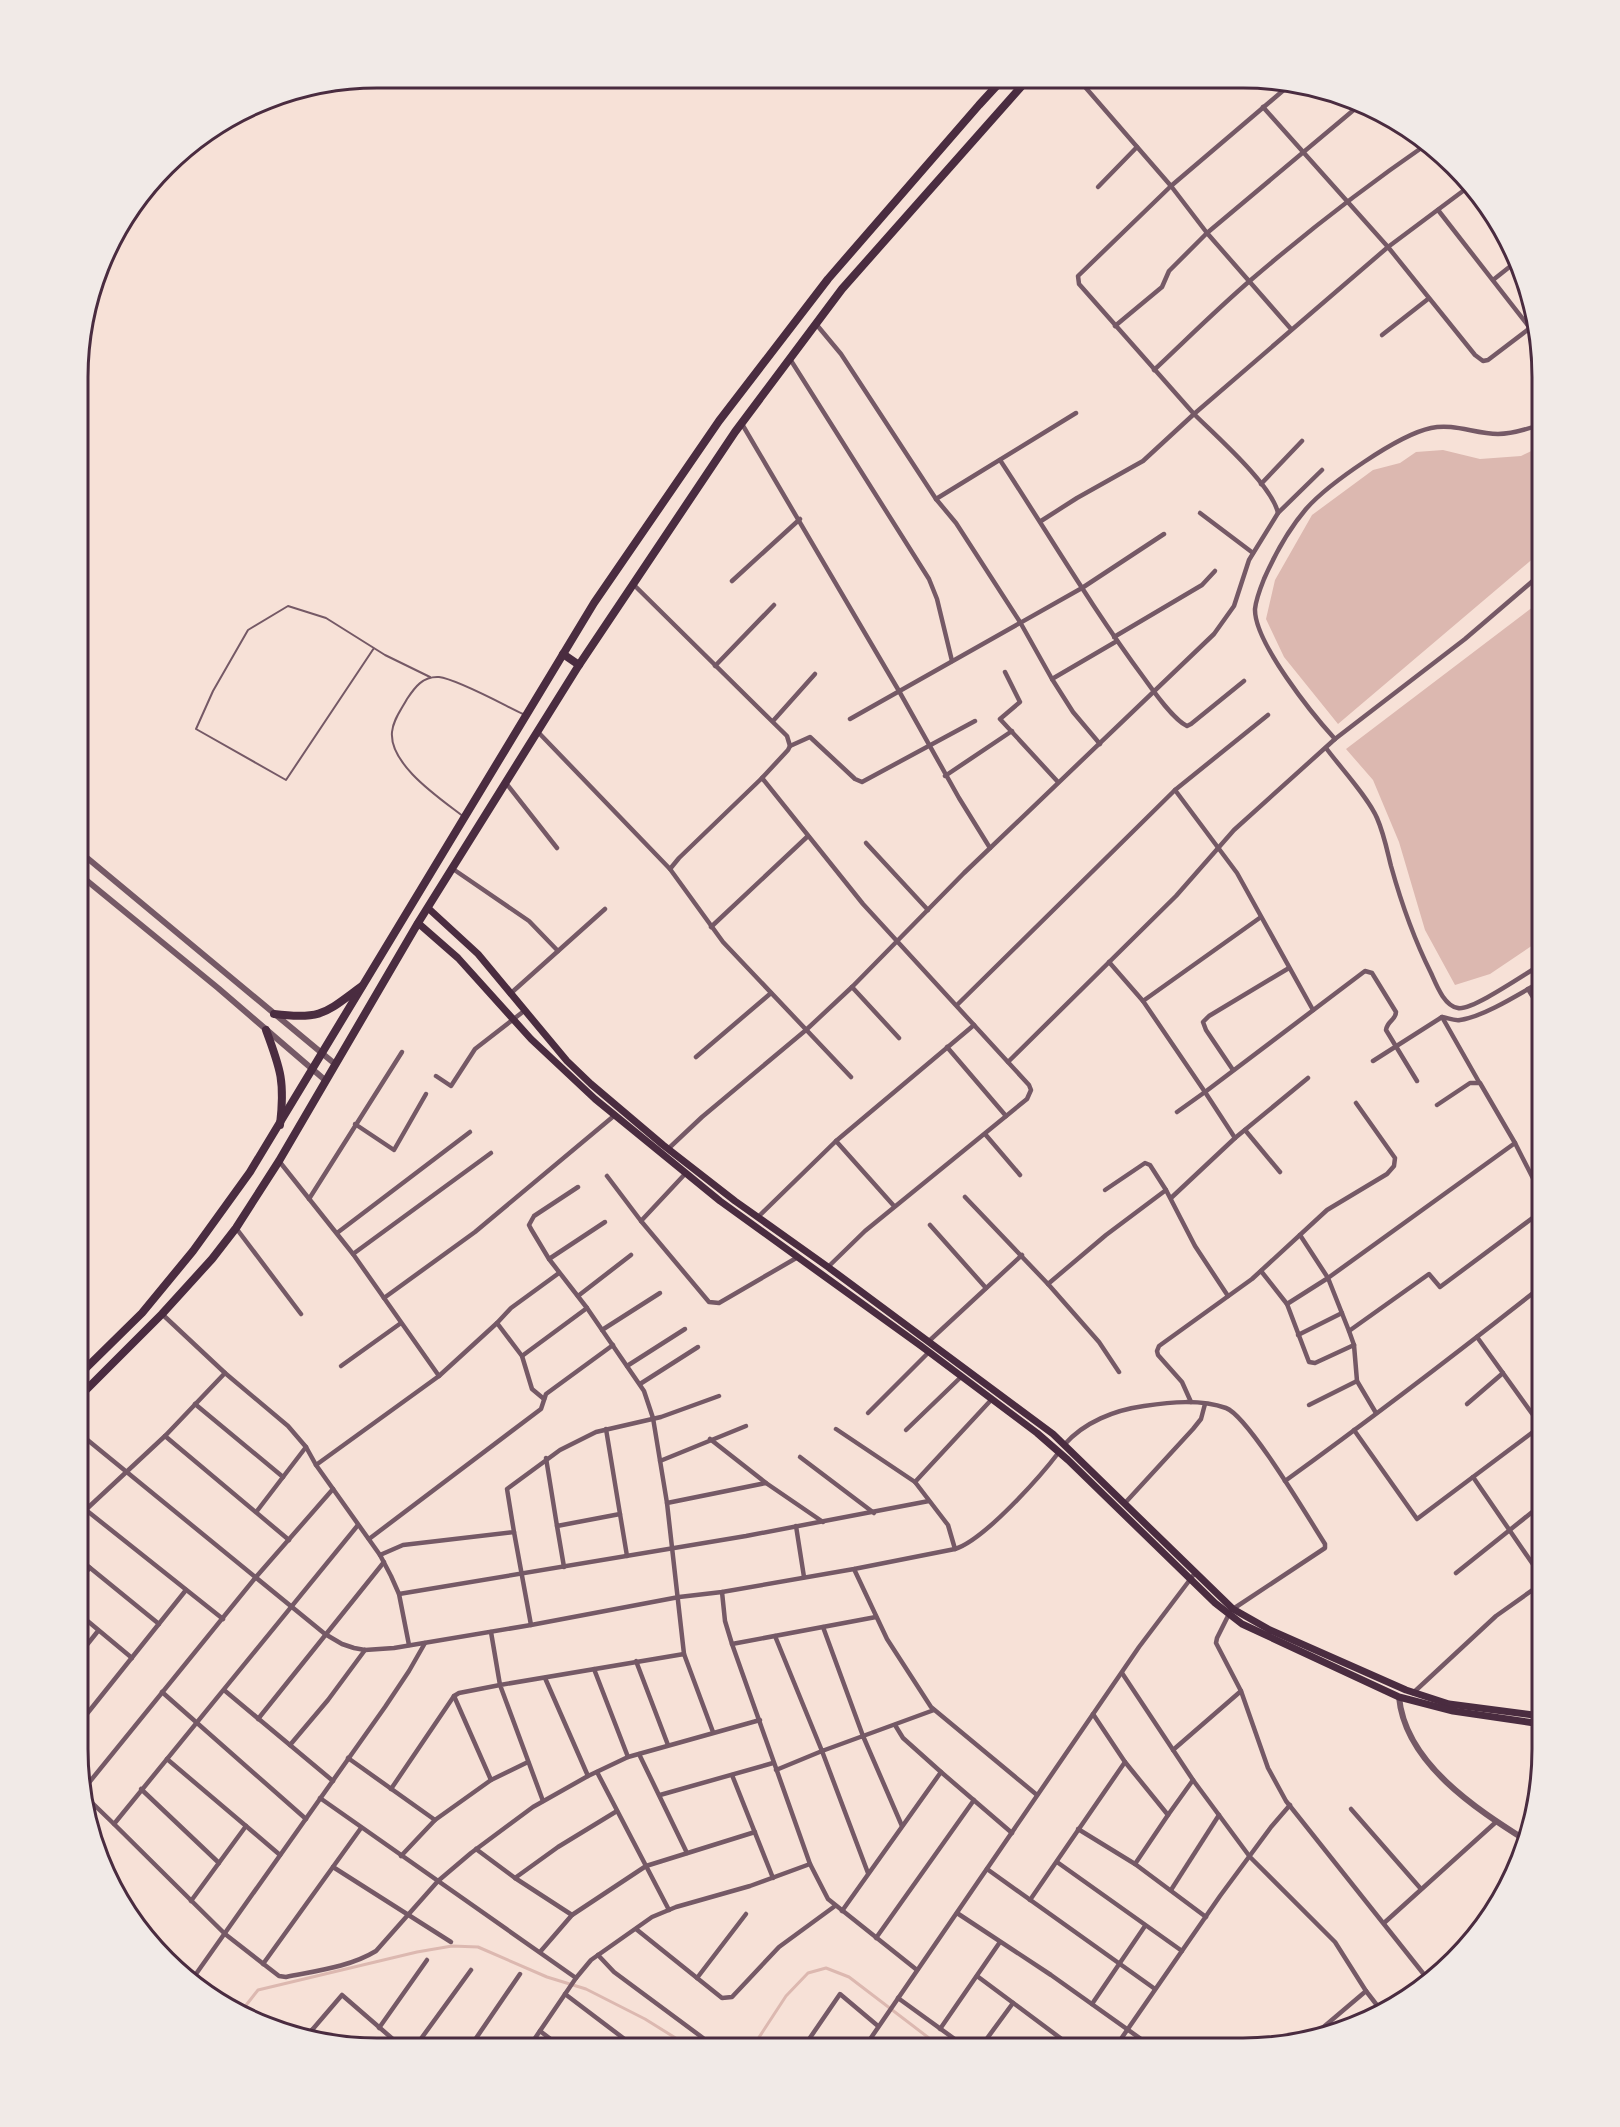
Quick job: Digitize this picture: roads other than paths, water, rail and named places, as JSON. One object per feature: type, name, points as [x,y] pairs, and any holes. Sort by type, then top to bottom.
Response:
[{"type":"main road","points":[[88,1366],[142,1313],[194,1251],[223,1211],[280,1125],[594,603],[718,421],[828,279],[994,88]]},
{"type":"main road","points":[[88,1388],[162,1314],[212,1259],[236,1228],[279,1161],[418,923],[579,665],[742,423],[857,272],[1020,88]]},
{"type":"main road","points":[[563,654],[579,665]]},
{"type":"main road","points":[[428,908],[478,954],[567,1061],[667,1149],[1034,1419],[1125,1503],[1192,1575]]},
{"type":"main road","points":[[418,923],[458,957],[513,1020],[559,1067],[615,1115],[752,1225],[962,1376],[1059,1452],[1242,1624],[1399,1697],[1453,1711],[1532,1723]]},
{"type":"main road","points":[[274,1014],[299,1017],[318,1015],[328,1011],[362,986]]},
{"type":"main road","points":[[266,1030],[282,1081],[280,1125]]},
{"type":"main road","points":[[1231,1612],[1413,1693],[1449,1704],[1532,1715]]},
{"type":"street","points":[[1086,88],[1291,329]]},
{"type":"street","points":[[1278,513],[1276,503],[1261,484],[1115,326],[1079,284],[1078,276],[1171,186],[1282,91]]},
{"type":"street","points":[[1263,108],[1388,247],[1479,359],[1483,361],[1494,357],[1528,330]]},
{"type":"street","points":[[1115,326],[1162,287],[1168,271],[1207,233],[1354,110]]},
{"type":"street","points":[[1098,187],[1137,147]]},
{"type":"street","points":[[1154,370],[1250,281],[1347,202],[1420,149]]},
{"type":"street","points":[[1041,521],[1143,461],[1291,329],[1388,247],[1464,191]]},
{"type":"street","points":[[1438,210],[1525,317]]},
{"type":"street","points":[[1493,280],[1510,267]]},
{"type":"street","points":[[1382,335],[1428,299]]},
{"type":"street","points":[[816,324],[862,385],[936,499],[956,523],[1020,622],[1073,712],[1100,744]]},
{"type":"street","points":[[790,359],[929,579],[937,599],[952,661]]},
{"type":"street","points":[[936,499],[1076,413]]},
{"type":"street","points":[[742,423],[899,691],[945,776],[990,848]]},
{"type":"street","points":[[1335,739],[1315,717],[1261,635],[1255,610],[1258,594],[1280,546],[1318,497],[1380,451],[1411,436],[1428,428],[1439,426],[1498,434],[1515,433],[1532,427]]},
{"type":"street","points":[[1261,484],[1302,441]]},
{"type":"street","points":[[1000,460],[1116,639],[1180,722],[1187,726],[1244,681]]},
{"type":"street","points":[[667,1149],[806,1030],[852,987],[990,848],[1202,647],[1227,618],[1234,606],[1249,560],[1278,513],[1322,470]]},
{"type":"street","points":[[1200,513],[1253,553]]},
{"type":"street","points":[[732,581],[800,519]]},
{"type":"street","points":[[850,719],[1082,588],[1164,534]]},
{"type":"street","points":[[1052,679],[1202,585],[1215,571]]},
{"type":"street","points":[[1008,1062],[1176,896],[1234,830],[1335,739],[1465,639],[1532,582]]},
{"type":"street","points":[[632,584],[773,721],[787,736],[790,746]]},
{"type":"street","points":[[715,666],[774,605]]},
{"type":"street","points":[[1005,672],[1020,702],[1000,719],[1058,782]]},
{"type":"street","points":[[773,721],[815,674]]},
{"type":"street","points":[[957,1005],[1175,790],[1268,715]]},
{"type":"street","points":[[670,869],[762,778],[790,746],[810,737],[855,779],[862,782],[975,721]]},
{"type":"street","points":[[945,776],[1012,731]]},
{"type":"street","points":[[538,732],[670,869],[711,927],[851,1077]]},
{"type":"street","points":[[1326,748],[1376,815],[1407,916],[1427,966],[1438,988],[1451,1005],[1466,1008],[1532,970]]},
{"type":"street","points":[[762,778],[856,896],[957,1005],[1031,1090],[1027,1099],[894,1206],[828,1267]]},
{"type":"street","points":[[506,783],[557,848]]},
{"type":"street","points":[[1175,790],[1237,873],[1313,1010]]},
{"type":"street","points":[[711,927],[808,836]]},
{"type":"street","points":[[866,843],[928,910]]},
{"type":"street","points":[[88,859],[335,1064]]},
{"type":"street","points":[[453,868],[529,921],[558,951]]},
{"type":"street","points":[[88,882],[218,988],[325,1080]]},
{"type":"street","points":[[510,994],[605,909]]},
{"type":"street","points":[[1143,1001],[1262,917]]},
{"type":"street","points":[[1109,962],[1143,1001],[1235,1138]]},
{"type":"street","points":[[1233,1070],[1203,1022],[1209,1016],[1289,968]]},
{"type":"street","points":[[1177,1112],[1362,972],[1369,971],[1396,1011],[1395,1017],[1387,1024],[1386,1030],[1417,1081]]},
{"type":"street","points":[[852,987],[899,1038]]},
{"type":"street","points":[[1373,1061],[1442,1017],[1454,1020],[1464,1019],[1488,1010],[1532,987]]},
{"type":"street","points":[[1528,989],[1532,996]]},
{"type":"street","points":[[696,1057],[771,993]]},
{"type":"street","points":[[436,1076],[451,1086],[475,1049],[524,1011]]},
{"type":"street","points":[[1442,1017],[1532,1176]]},
{"type":"street","points":[[758,1217],[836,1141],[974,1025]]},
{"type":"street","points":[[947,1047],[1006,1116]]},
{"type":"street","points":[[309,1199],[402,1052]]},
{"type":"street","points":[[1171,1198],[1235,1138],[1308,1078]]},
{"type":"street","points":[[1437,1105],[1470,1083],[1480,1083]]},
{"type":"street","points":[[355,1124],[394,1150],[426,1095]]},
{"type":"street","points":[[1191,1402],[1182,1382],[1158,1355],[1158,1348],[1261,1271],[1336,1203],[1387,1174],[1394,1166],[1395,1158],[1356,1103]]},
{"type":"street","points":[[384,1299],[475,1232],[615,1115]]},
{"type":"street","points":[[1245,1130],[1280,1172]]},
{"type":"street","points":[[337,1233],[470,1132]]},
{"type":"street","points":[[985,1134],[1020,1175]]},
{"type":"street","points":[[836,1141],[894,1206]]},
{"type":"street","points":[[1287,1304],[1328,1278],[1515,1143]]},
{"type":"street","points":[[353,1254],[491,1153]]},
{"type":"street","points":[[279,1161],[353,1254],[439,1376]]},
{"type":"street","points":[[1105,1190],[1144,1163],[1149,1165],[1171,1198],[1195,1246],[1228,1296]]},
{"type":"street","points":[[642,1221],[686,1174]]},
{"type":"street","points":[[608,1176],[705,1299],[714,1303],[719,1303],[798,1257]]},
{"type":"street","points":[[578,1187],[534,1216],[531,1229],[549,1259],[640,1383],[653,1418],[667,1503],[684,1654],[713,1732]]},
{"type":"street","points":[[1048,1284],[1106,1235],[1166,1190]]},
{"type":"street","points":[[965,1197],[1048,1284],[1099,1342],[1119,1372]]},
{"type":"street","points":[[1349,1331],[1429,1274],[1440,1287],[1532,1218]]},
{"type":"street","points":[[549,1259],[605,1222]]},
{"type":"street","points":[[930,1225],[986,1288]]},
{"type":"street","points":[[236,1228],[301,1314]]},
{"type":"street","points":[[1300,1235],[1328,1278],[1354,1345],[1357,1381],[1376,1413]]},
{"type":"street","points":[[928,1342],[1022,1255]]},
{"type":"street","points":[[578,1296],[631,1256]]},
{"type":"street","points":[[1261,1271],[1287,1304],[1307,1358],[1312,1364],[1354,1345]]},
{"type":"street","points":[[316,1465],[439,1376],[511,1308],[559,1273]]},
{"type":"street","points":[[602,1330],[660,1293]]},
{"type":"street","points":[[1285,1481],[1532,1294]]},
{"type":"street","points":[[522,1356],[587,1308]]},
{"type":"street","points":[[1298,1335],[1342,1313]]},
{"type":"street","points":[[162,1314],[225,1373],[288,1426],[306,1447],[316,1465],[384,1562],[399,1594],[410,1645]]},
{"type":"street","points":[[341,1366],[402,1323]]},
{"type":"street","points":[[497,1323],[522,1356],[532,1389],[544,1399]]},
{"type":"street","points":[[627,1366],[685,1329]]},
{"type":"street","points":[[1477,1337],[1532,1413]]},
{"type":"street","points":[[369,1539],[541,1409],[546,1394],[612,1345]]},
{"type":"street","points":[[640,1383],[698,1347]]},
{"type":"street","points":[[868,1413],[929,1352]]},
{"type":"street","points":[[88,1508],[165,1436],[225,1373]]},
{"type":"street","points":[[1467,1404],[1503,1373]]},
{"type":"street","points":[[906,1430],[962,1376]]},
{"type":"street","points":[[1309,1405],[1357,1381]]},
{"type":"street","points":[[531,1625],[507,1489],[546,1458],[577,1440],[606,1429],[662,1417],[719,1396]]},
{"type":"street","points":[[915,1482],[992,1399]]},
{"type":"street","points":[[88,1440],[325,1634],[342,1644],[365,1650],[491,1632],[679,1597],[722,1592],[854,1569],[955,1549],[965,1546],[981,1534],[1045,1470],[1064,1445],[1081,1429],[1113,1413],[1132,1408],[1191,1402],[1226,1408],[1240,1419],[1285,1481],[1325,1544],[1325,1548],[1236,1605],[1216,1643],[1241,1690],[1268,1768],[1290,1805],[1424,1975]]},
{"type":"street","points":[[195,1404],[283,1477]]},
{"type":"street","points":[[1125,1503],[1193,1429],[1201,1419],[1205,1404]]},
{"type":"street","points":[[660,1461],[746,1426]]},
{"type":"street","points":[[606,1429],[627,1556]]},
{"type":"street","points":[[836,1429],[915,1482],[948,1525],[955,1549]]},
{"type":"street","points":[[1354,1430],[1418,1520],[1532,1433]]},
{"type":"street","points":[[165,1436],[289,1540]]},
{"type":"street","points":[[710,1439],[766,1483],[823,1522]]},
{"type":"street","points":[[256,1511],[306,1447]]},
{"type":"street","points":[[800,1457],[874,1513]]},
{"type":"street","points":[[546,1458],[564,1567]]},
{"type":"street","points":[[1473,1477],[1532,1562]]},
{"type":"street","points":[[667,1503],[766,1483]]},
{"type":"street","points":[[90,1781],[256,1577],[333,1489]]},
{"type":"street","points":[[399,1594],[823,1522],[928,1501]]},
{"type":"street","points":[[88,1512],[223,1618]]},
{"type":"street","points":[[1456,1573],[1532,1512]]},
{"type":"street","points":[[557,1526],[620,1514]]},
{"type":"street","points":[[114,1824],[358,1525]]},
{"type":"street","points":[[796,1526],[804,1577]]},
{"type":"street","points":[[380,1556],[403,1545],[514,1532]]},
{"type":"street","points":[[258,1719],[384,1562]]},
{"type":"street","points":[[90,1568],[159,1624]]},
{"type":"street","points":[[854,1569],[887,1639],[934,1710],[1037,1796]]},
{"type":"street","points":[[870,2038],[1122,1672],[1192,1575]]},
{"type":"street","points":[[88,1712],[186,1590]]},
{"type":"street","points":[[1413,1693],[1496,1616],[1532,1590]]},
{"type":"street","points":[[722,1592],[732,1644],[773,1763],[810,1864],[828,1899],[917,1970]]},
{"type":"street","points":[[732,1644],[876,1617]]},
{"type":"street","points":[[88,1621],[132,1658]]},
{"type":"street","points":[[823,1627],[863,1736],[902,1826]]},
{"type":"street","points":[[88,1644],[99,1630]]},
{"type":"street","points":[[491,1632],[500,1685],[543,1801]]},
{"type":"street","points":[[775,1636],[868,1873]]},
{"type":"street","points":[[196,1975],[410,1671],[425,1643]]},
{"type":"street","points":[[290,1745],[328,1700],[365,1650]]},
{"type":"street","points":[[391,1789],[459,1692],[684,1654]]},
{"type":"street","points":[[636,1661],[668,1745]]},
{"type":"street","points":[[594,1668],[628,1757]]},
{"type":"street","points":[[1122,1672],[1193,1780],[1250,1857],[1325,1930],[1377,2006]]},
{"type":"street","points":[[545,1677],[588,1776]]},
{"type":"street","points":[[224,1690],[333,1780]]},
{"type":"street","points":[[1173,1750],[1241,1690]]},
{"type":"street","points":[[162,1692],[306,1819]]},
{"type":"street","points":[[454,1696],[491,1780]]},
{"type":"street","points":[[1399,1697],[1403,1721],[1427,1759],[1462,1797],[1518,1836]]},
{"type":"street","points":[[776,1770],[934,1710]]},
{"type":"street","points":[[1093,1714],[1125,1762],[1168,1815]]},
{"type":"street","points":[[94,1804],[225,1934],[279,1976],[286,1977],[368,1956],[382,1945],[438,1881],[476,1849],[543,1801],[588,1776],[628,1757],[760,1720]]},
{"type":"street","points":[[895,1725],[903,1738],[1012,1833]]},
{"type":"street","points":[[639,1754],[687,1853]]},
{"type":"street","points":[[348,1758],[435,1820]]},
{"type":"street","points":[[167,1759],[280,1855]]},
{"type":"street","points":[[401,1856],[435,1820],[491,1780],[528,1762]]},
{"type":"street","points":[[1030,1900],[1125,1762]]},
{"type":"street","points":[[660,1795],[773,1763]]},
{"type":"street","points":[[597,1772],[669,1910]]},
{"type":"street","points":[[842,1911],[941,1772]]},
{"type":"street","points":[[732,1775],[773,1878]]},
{"type":"street","points":[[1135,1864],[1193,1780]]},
{"type":"street","points":[[141,1790],[219,1863]]},
{"type":"street","points":[[320,1798],[540,1952],[574,1980]]},
{"type":"street","points":[[876,1938],[974,1800]]},
{"type":"street","points":[[1121,2038],[1271,1827],[1290,1805]]},
{"type":"street","points":[[1351,1809],[1421,1889]]},
{"type":"street","points":[[515,1878],[558,1847],[617,1811]]},
{"type":"street","points":[[1171,1890],[1219,1815]]},
{"type":"street","points":[[1383,1923],[1496,1822]]},
{"type":"street","points":[[192,1901],[246,1826]]},
{"type":"street","points":[[263,1964],[361,1828]]},
{"type":"street","points":[[1077,1829],[1135,1864],[1206,1917]]},
{"type":"street","points":[[540,1952],[572,1915],[646,1866],[754,1832]]},
{"type":"street","points":[[476,1849],[515,1878],[572,1915]]},
{"type":"street","points":[[1057,1862],[1182,1951]]},
{"type":"street","points":[[535,2038],[574,1980],[598,1955],[652,1917],[810,1864]]},
{"type":"street","points":[[333,1867],[451,1942]]},
{"type":"street","points":[[987,1869],[1155,1989]]},
{"type":"street","points":[[636,1929],[722,1998],[732,1997],[778,1947],[835,1906]]},
{"type":"street","points":[[957,1913],[1141,2038]]},
{"type":"street","points":[[697,1978],[746,1914]]},
{"type":"street","points":[[1092,2004],[1145,1926]]},
{"type":"street","points":[[940,2029],[1000,1942]]},
{"type":"street","points":[[598,1955],[614,1972],[703,2038]]},
{"type":"street","points":[[379,2028],[427,1960]]},
{"type":"street","points":[[422,2038],[471,1970]]},
{"type":"street","points":[[476,2038],[520,1974]]},
{"type":"street","points":[[977,1976],[1061,2038]]},
{"type":"street","points":[[1323,2027],[1366,1991]]},
{"type":"street","points":[[567,1992],[625,2038]]},
{"type":"street","points":[[312,2030],[342,1995],[391,2038]]},
{"type":"street","points":[[810,2038],[840,1995],[878,2026]]},
{"type":"street","points":[[898,1998],[953,2038]]},
{"type":"street","points":[[987,2038],[1013,2003]]},
{"type":"street","points":[[540,2031],[549,2038]]},
{"type":"lane","points":[[374,648],[286,780],[196,729],[213,691],[248,630],[288,606],[326,618],[374,648],[430,677],[448,679],[526,716]]},
{"type":"lane","points":[[430,677],[422,681],[408,698],[393,723],[392,741],[396,753],[416,778],[464,817]]},
{"type":"waterway","points":[[245,2007],[258,1990],[417,1952],[452,1946],[478,1947],[547,1977],[586,1989],[645,2019],[676,2038]]},
{"type":"waterway","points":[[759,2038],[786,1996],[808,1973],[826,1968],[849,1977],[929,2038]]}]
